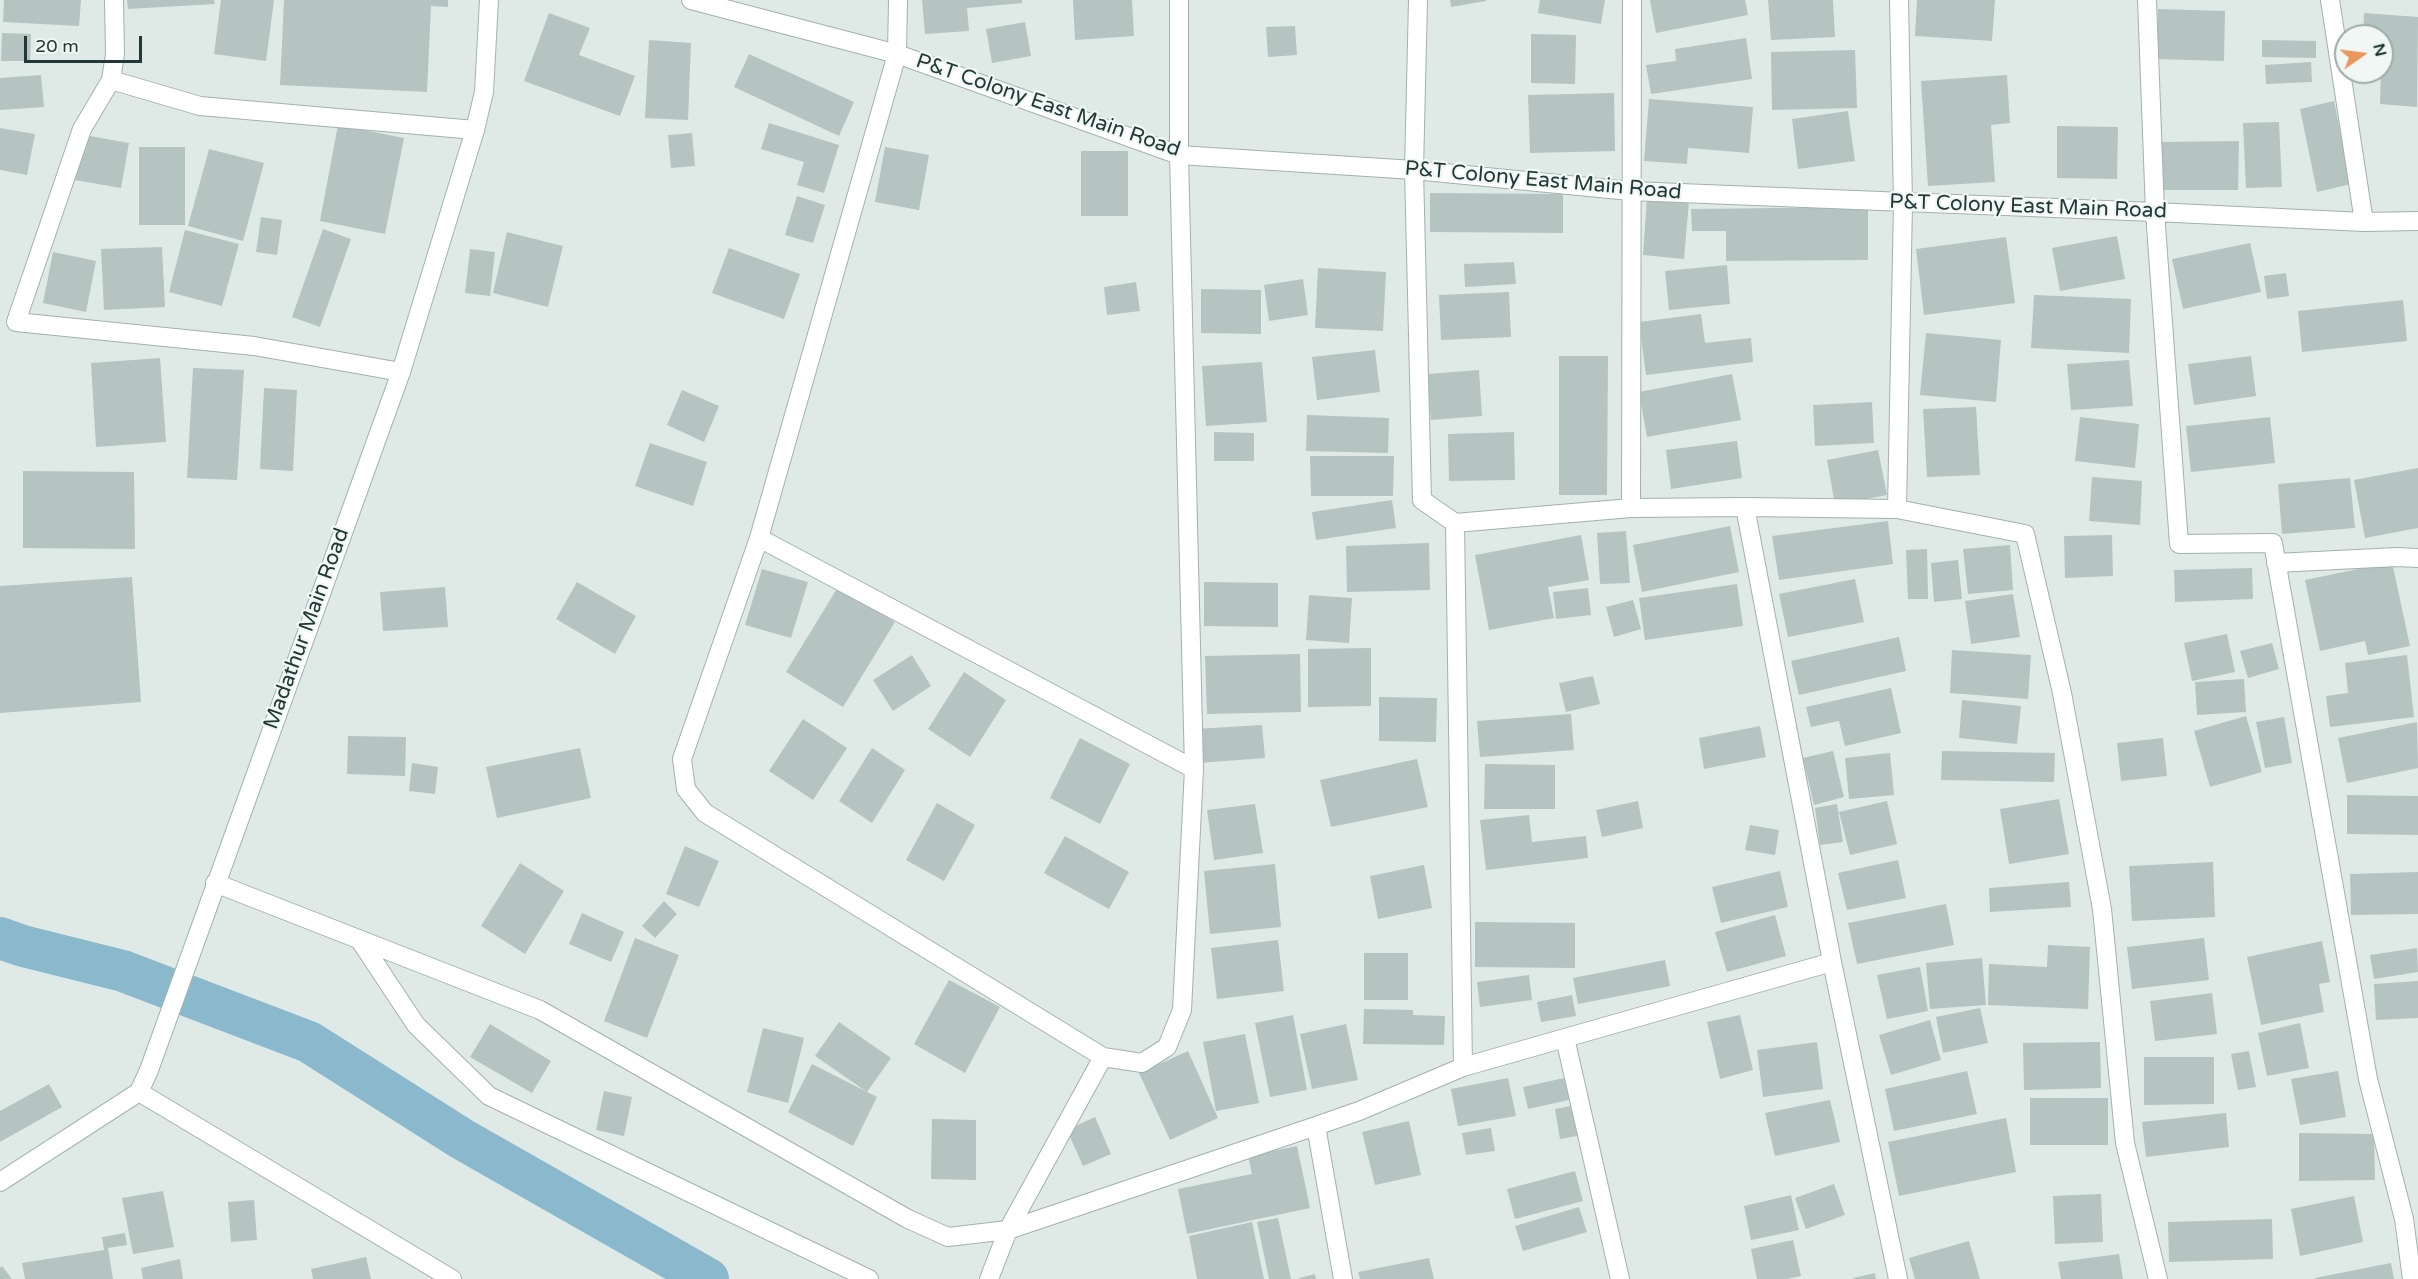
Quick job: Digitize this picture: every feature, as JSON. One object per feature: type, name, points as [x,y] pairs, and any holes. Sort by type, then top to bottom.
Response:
[{"type":"street","points":[[114,0],[115,54],[111,80],[82,129],[16,322],[254,346],[401,372]]},
{"type":"street","name":"Madathur Main Road","points":[[139,1092],[401,372],[475,130],[484,92],[489,0]]},
{"type":"street","name":"P&T Colony East Main Road","points":[[691,0],[897,54],[1179,155],[1414,170],[1630,191],[2364,222],[2418,221]]},
{"type":"street","points":[[898,0],[897,54],[759,538],[682,759],[686,789],[705,813],[1103,1057],[1142,1063],[1167,1047],[1182,1010],[1194,769],[1179,155],[1179,0]]},
{"type":"street","points":[[1418,0],[1414,170],[1422,500],[1455,523],[1631,508],[1897,508],[2025,534],[2062,693],[2100,898],[2125,1143],[2158,1279]]},
{"type":"street","points":[[1631,508],[1632,0]]},
{"type":"street","points":[[1897,508],[1903,203],[1899,0]]},
{"type":"street","points":[[2146,0],[2155,212],[2179,544],[2273,543],[2368,1079],[2404,1219],[2412,1279]]},
{"type":"street","points":[[2330,0],[2364,222]]},
{"type":"street","points":[[111,80],[200,106],[475,130]]},
{"type":"street","points":[[1745,507],[1832,962],[1898,1279]]},
{"type":"street","points":[[1455,523],[1463,1067]]},
{"type":"street","points":[[759,538],[1194,769]]},
{"type":"street","points":[[2276,563],[2418,558]]},
{"type":"street","points":[[215,883],[540,1010],[908,1219],[948,1237],[1008,1230],[1359,1111],[1463,1067],[1832,962]]},
{"type":"street","points":[[359,939],[416,1025],[489,1096],[869,1279]]},
{"type":"street","points":[[1565,1038],[1620,1279]]},
{"type":"street","points":[[989,1279],[1008,1230],[1103,1057]]},
{"type":"street","points":[[0,1182],[139,1092],[452,1279]]},
{"type":"street","points":[[1316,1126],[1342,1279]]},
{"type":"building","points":[[4,0],[81,0],[79,26],[3,22]]},
{"type":"building","points":[[127,0],[214,0],[215,4],[128,9]]},
{"type":"building","points":[[221,0],[274,0],[266,61],[214,54]]},
{"type":"building","points":[[284,0],[448,0],[448,7],[431,6],[427,92],[280,85]]},
{"type":"building","points":[[922,0],[1022,0],[1022,3],[967,8],[969,31],[925,34]]},
{"type":"building","points":[[1073,0],[1132,0],[1134,36],[1075,40]]},
{"type":"building","points":[[1450,0],[1486,0],[1486,1],[1451,7]]},
{"type":"building","points":[[1540,0],[1605,0],[1601,24],[1538,13]]},
{"type":"building","points":[[1650,0],[1745,0],[1748,15],[1656,33]]},
{"type":"building","points":[[1768,0],[1833,0],[1835,37],[1771,40]]},
{"type":"building","points":[[1917,0],[1995,0],[1992,41],[1915,36]]},
{"type":"building","points":[[2158,9],[2225,11],[2224,61],[2157,59]]},
{"type":"building","points":[[549,13],[590,28],[579,55],[635,76],[620,116],[524,81]]},
{"type":"building","points":[[2364,13],[2418,17],[2417,107],[2380,104],[2381,84],[2394,84],[2394,24],[2364,24]]},
{"type":"building","points":[[1025,22],[1031,56],[992,63],[986,29]]},
{"type":"building","points":[[1295,26],[1297,55],[1268,57],[1266,27]]},
{"type":"building","points":[[2,33],[31,34],[30,61],[1,61]]},
{"type":"building","points":[[1531,34],[1576,35],[1575,84],[1531,83]]},
{"type":"building","points":[[1746,38],[1752,79],[1651,94],[1646,65],[1676,61],[1675,49]]},
{"type":"building","points":[[649,40],[691,43],[688,120],[645,118]]},
{"type":"building","points":[[2262,40],[2316,41],[2316,58],[2262,57]]},
{"type":"building","points":[[1855,50],[1857,108],[1772,110],[1771,52]]},
{"type":"building","points":[[749,54],[854,102],[839,136],[734,87]]},
{"type":"building","points":[[2311,62],[2312,82],[2266,84],[2265,65]]},
{"type":"building","points":[[41,75],[44,107],[0,110],[0,78]]},
{"type":"building","points":[[2007,75],[2010,123],[1991,125],[1995,182],[1928,186],[1921,81]]},
{"type":"building","points":[[1614,93],[1615,151],[1530,153],[1528,95]]},
{"type":"building","points":[[1649,99],[1753,107],[1749,153],[1688,148],[1687,164],[1644,161]]},
{"type":"building","points":[[2334,101],[2351,184],[2317,192],[2300,109]]},
{"type":"building","points":[[1848,111],[1855,161],[1798,169],[1792,119]]},
{"type":"building","points":[[2279,122],[2282,187],[2246,188],[2243,123]]},
{"type":"building","points":[[769,123],[839,145],[824,193],[797,185],[804,162],[761,149]]},
{"type":"building","points":[[338,125],[404,138],[385,234],[320,221]]},
{"type":"building","points":[[2057,126],[2118,127],[2117,179],[2057,178]]},
{"type":"building","points":[[0,128],[35,134],[27,175],[0,170]]},
{"type":"building","points":[[692,133],[695,166],[671,168],[668,135]]},
{"type":"building","points":[[84,135],[129,143],[121,188],[75,180]]},
{"type":"building","points":[[2239,141],[2238,190],[2161,190],[2161,142]]},
{"type":"building","points":[[139,147],[185,147],[185,225],[139,225]]},
{"type":"building","points":[[885,147],[929,155],[919,210],[875,202]]},
{"type":"building","points":[[209,149],[264,163],[243,241],[188,226]]},
{"type":"building","points":[[1081,151],[1128,151],[1128,216],[1081,216]]},
{"type":"building","points":[[1430,193],[1563,194],[1563,233],[1430,232]]},
{"type":"building","points":[[797,196],[825,205],[813,243],[785,235]]},
{"type":"building","points":[[1647,198],[1689,201],[1684,259],[1643,255]]},
{"type":"building","points":[[1868,207],[1868,260],[1726,261],[1726,231],[1692,231],[1691,209]]},
{"type":"building","points":[[261,217],[282,220],[277,255],[256,252]]},
{"type":"building","points":[[323,229],[351,239],[320,327],[292,317]]},
{"type":"building","points":[[185,230],[239,244],[222,306],[169,292]]},
{"type":"building","points":[[507,232],[563,246],[548,307],[493,293]]},
{"type":"building","points":[[2117,236],[2125,279],[2060,291],[2052,248]]},
{"type":"building","points":[[2006,237],[2015,303],[1924,315],[1916,249]]},
{"type":"building","points":[[2250,243],[2261,292],[2183,309],[2172,259]]},
{"type":"building","points":[[162,247],[165,307],[104,310],[101,249]]},
{"type":"building","points":[[729,248],[800,274],[784,319],[712,293]]},
{"type":"building","points":[[470,249],[495,252],[490,296],[465,293]]},
{"type":"building","points":[[53,252],[96,261],[86,312],[43,303]]},
{"type":"building","points":[[1514,262],[1516,284],[1465,287],[1464,264]]},
{"type":"building","points":[[1727,265],[1730,304],[1669,310],[1665,271]]},
{"type":"building","points":[[1318,268],[1386,272],[1383,331],[1315,328]]},
{"type":"building","points":[[2286,273],[2289,296],[2267,299],[2264,276]]},
{"type":"building","points":[[1303,279],[1308,315],[1269,321],[1264,285]]},
{"type":"building","points":[[1136,282],[1140,311],[1107,315],[1104,287]]},
{"type":"building","points":[[1201,289],[1261,290],[1261,334],[1201,333]]},
{"type":"building","points":[[1509,292],[1511,337],[1441,340],[1439,295]]},
{"type":"building","points":[[2034,295],[2131,299],[2129,353],[2031,348]]},
{"type":"building","points":[[2403,300],[2407,341],[2302,352],[2298,311]]},
{"type":"building","points":[[1701,314],[1705,343],[1751,338],[1753,362],[1646,375],[1639,322]]},
{"type":"building","points":[[1926,333],[2001,340],[1996,402],[1920,395]]},
{"type":"building","points":[[1375,350],[1380,392],[1317,400],[1312,357]]},
{"type":"building","points":[[1559,356],[1608,356],[1607,495],[1559,495]]},
{"type":"building","points":[[2251,356],[2256,396],[2194,405],[2188,364]]},
{"type":"building","points":[[160,358],[166,442],[96,447],[91,363]]},
{"type":"building","points":[[2129,360],[2133,406],[2071,410],[2067,364]]},
{"type":"building","points":[[1262,362],[1267,422],[1206,426],[1202,366]]},
{"type":"building","points":[[193,368],[244,370],[237,480],[187,478]]},
{"type":"building","points":[[1479,370],[1482,416],[1431,420],[1427,374]]},
{"type":"building","points":[[1732,374],[1741,420],[1647,437],[1639,392]]},
{"type":"building","points":[[264,388],[297,390],[293,471],[260,469]]},
{"type":"building","points":[[682,390],[719,406],[704,442],[667,425]]},
{"type":"building","points":[[1872,402],[1874,443],[1815,446],[1813,405]]},
{"type":"building","points":[[1976,407],[1980,475],[1927,477],[1923,409]]},
{"type":"building","points":[[1307,415],[1389,418],[1388,453],[1306,451]]},
{"type":"building","points":[[2080,417],[2139,424],[2135,468],[2075,461]]},
{"type":"building","points":[[2270,417],[2275,463],[2191,472],[2186,426]]},
{"type":"building","points":[[1214,432],[1254,433],[1254,461],[1214,461]]},
{"type":"building","points":[[1514,432],[1515,480],[1449,481],[1448,434]]},
{"type":"building","points":[[1737,441],[1742,478],[1671,489],[1666,450]]},
{"type":"building","points":[[650,443],[707,462],[693,506],[635,486]]},
{"type":"building","points":[[1878,450],[1887,495],[1835,505],[1827,460]]},
{"type":"building","points":[[1310,456],[1394,456],[1393,496],[1311,496]]},
{"type":"building","points":[[2418,468],[2418,528],[2365,538],[2354,480]]},
{"type":"building","points":[[23,471],[134,472],[135,549],[23,548]]},
{"type":"building","points":[[2092,477],[2142,481],[2140,525],[2089,521]]},
{"type":"building","points":[[2350,478],[2355,528],[2282,534],[2278,484]]},
{"type":"building","points":[[1392,500],[1396,528],[1316,540],[1312,512]]},
{"type":"building","points":[[1888,521],[1893,564],[1779,580],[1772,536]]},
{"type":"building","points":[[1730,526],[1739,572],[1642,592],[1633,545]]},
{"type":"building","points":[[1626,531],[1630,583],[1600,584],[1597,533]]},
{"type":"building","points":[[1581,535],[1589,580],[1548,587],[1554,618],[1489,630],[1475,555]]},
{"type":"building","points":[[2112,535],[2113,576],[2065,578],[2064,536]]},
{"type":"building","points":[[1429,543],[1430,590],[1347,592],[1346,546]]},
{"type":"building","points":[[2010,545],[2013,590],[1968,594],[1963,549]]},
{"type":"building","points":[[1927,549],[1928,599],[1908,599],[1906,550]]},
{"type":"building","points":[[1958,560],[1962,599],[1934,602],[1931,563]]},
{"type":"building","points":[[2392,562],[2410,646],[2368,655],[2365,641],[2320,651],[2305,580]]},
{"type":"building","points":[[2252,568],[2253,599],[2175,602],[2174,570]]},
{"type":"building","points":[[762,569],[808,582],[791,638],[745,625]]},
{"type":"building","points":[[132,577],[141,702],[0,713],[0,586]]},
{"type":"building","points":[[1855,579],[1864,622],[1788,637],[1779,594]]},
{"type":"building","points":[[577,582],[636,616],[615,654],[556,619]]},
{"type":"building","points":[[1204,582],[1278,583],[1278,627],[1204,626]]},
{"type":"building","points":[[1737,584],[1743,626],[1645,640],[1639,598]]},
{"type":"building","points":[[445,587],[448,627],[383,631],[380,592]]},
{"type":"building","points":[[838,587],[895,622],[843,707],[786,672]]},
{"type":"building","points":[[1588,588],[1591,615],[1556,619],[1553,592]]},
{"type":"building","points":[[2013,594],[2020,637],[1971,644],[1965,601]]},
{"type":"building","points":[[1309,595],[1352,598],[1349,643],[1306,640]]},
{"type":"building","points":[[1633,600],[1641,629],[1614,637],[1606,607]]},
{"type":"building","points":[[2227,634],[2235,672],[2192,681],[2184,643]]},
{"type":"building","points":[[1899,637],[1906,671],[1799,695],[1791,661]]},
{"type":"building","points":[[2272,643],[2279,669],[2248,678],[2240,651]]},
{"type":"building","points":[[1371,648],[1371,706],[1308,707],[1308,649]]},
{"type":"building","points":[[1952,650],[2031,655],[2028,699],[1950,693]]},
{"type":"building","points":[[1300,654],[1301,712],[1207,714],[1205,656]]},
{"type":"building","points":[[912,655],[931,686],[893,711],[873,680]]},
{"type":"building","points":[[2407,655],[2414,717],[2330,727],[2326,696],[2348,693],[2345,663]]},
{"type":"building","points":[[964,672],[1006,700],[970,757],[928,729]]},
{"type":"building","points":[[1593,676],[1600,704],[1566,712],[1559,683]]},
{"type":"building","points":[[2244,679],[2246,712],[2197,715],[2195,682]]},
{"type":"building","points":[[1891,688],[1901,733],[1845,746],[1839,721],[1811,727],[1806,707]]},
{"type":"building","points":[[1379,697],[1437,698],[1436,742],[1379,741]]},
{"type":"building","points":[[1962,700],[2021,706],[2017,744],[1959,738]]},
{"type":"building","points":[[1571,714],[1574,750],[1480,757],[1477,721]]},
{"type":"building","points":[[2246,716],[2262,772],[2210,787],[2194,731]]},
{"type":"building","points":[[2284,717],[2292,763],[2265,768],[2256,722]]},
{"type":"building","points":[[803,719],[847,748],[813,800],[769,771]]},
{"type":"building","points":[[2417,722],[2418,768],[2347,783],[2338,738]]},
{"type":"building","points":[[1262,725],[1265,758],[1199,763],[1196,729]]},
{"type":"building","points":[[1760,726],[1766,757],[1704,769],[1699,738]]},
{"type":"building","points":[[348,736],[406,737],[405,776],[347,774]]},
{"type":"building","points":[[1080,738],[1130,764],[1100,824],[1050,798]]},
{"type":"building","points":[[2163,738],[2167,776],[2121,781],[2117,743]]},
{"type":"building","points":[[580,748],[591,798],[497,818],[486,767]]},
{"type":"building","points":[[872,748],[905,770],[872,823],[839,801]]},
{"type":"building","points":[[1833,751],[1844,797],[1814,805],[1803,758]]},
{"type":"building","points":[[1942,751],[2055,753],[2054,782],[1941,780]]},
{"type":"building","points":[[1890,753],[1894,795],[1849,799],[1845,758]]},
{"type":"building","points":[[1417,759],[1428,807],[1331,827],[1320,780]]},
{"type":"building","points":[[412,763],[438,767],[435,794],[409,791]]},
{"type":"building","points":[[1485,764],[1555,765],[1555,809],[1484,809]]},
{"type":"building","points":[[2347,795],[2418,796],[2418,835],[2347,834]]},
{"type":"building","points":[[2059,799],[2069,854],[2009,864],[2000,809]]},
{"type":"building","points":[[1638,801],[1643,828],[1602,837],[1596,810]]},
{"type":"building","points":[[1887,801],[1897,844],[1850,855],[1839,812]]},
{"type":"building","points":[[937,803],[975,825],[944,881],[906,860]]},
{"type":"building","points":[[1255,804],[1263,853],[1214,860],[1207,810]]},
{"type":"building","points":[[1837,804],[1843,842],[1820,845],[1815,808]]},
{"type":"building","points":[[1529,815],[1532,842],[1586,836],[1588,858],[1486,870],[1480,820]]},
{"type":"building","points":[[1750,825],[1779,830],[1775,855],[1745,850]]},
{"type":"building","points":[[1065,836],[1129,872],[1109,909],[1044,873]]},
{"type":"building","points":[[685,846],[719,861],[699,907],[666,894]]},
{"type":"building","points":[[1898,860],[1906,898],[1847,910],[1838,873]]},
{"type":"building","points":[[2213,862],[2215,917],[2132,921],[2129,866]]},
{"type":"building","points":[[520,863],[564,891],[525,954],[481,926]]},
{"type":"building","points":[[1275,864],[1281,927],[1210,934],[1204,871]]},
{"type":"building","points":[[1424,865],[1432,908],[1378,919],[1370,876]]},
{"type":"building","points":[[1780,871],[1788,907],[1721,923],[1712,887]]},
{"type":"building","points":[[2418,872],[2418,914],[2351,915],[2350,874]]},
{"type":"building","points":[[2069,882],[2071,907],[1990,912],[1989,888]]},
{"type":"building","points":[[664,901],[677,914],[655,938],[642,926]]},
{"type":"building","points":[[1946,904],[1954,945],[1857,964],[1848,923]]},
{"type":"building","points":[[582,913],[624,932],[611,962],[569,944]]},
{"type":"building","points":[[1775,915],[1786,956],[1727,972],[1715,932]]},
{"type":"building","points":[[1475,922],[1575,923],[1575,968],[1475,967]]},
{"type":"building","points":[[635,938],[679,955],[647,1038],[604,1021]]},
{"type":"building","points":[[2204,938],[2209,980],[2132,989],[2127,947]]},
{"type":"building","points":[[1278,940],[1284,991],[1217,999],[1211,948]]},
{"type":"building","points":[[2322,941],[2330,982],[2319,984],[2324,1012],[2261,1025],[2247,957]]},
{"type":"building","points":[[2048,945],[2090,947],[2088,1009],[1988,1005],[1989,964],[2047,967]]},
{"type":"building","points":[[2417,948],[2418,972],[2374,979],[2370,955]]},
{"type":"building","points":[[1364,953],[1408,953],[1408,1000],[1364,1000]]},
{"type":"building","points":[[1982,958],[1986,1005],[1930,1009],[1926,963]]},
{"type":"building","points":[[1665,960],[1670,986],[1578,1004],[1573,978]]},
{"type":"building","points":[[1920,967],[1928,1011],[1887,1019],[1877,975]]},
{"type":"building","points":[[1529,975],[1532,1000],[1480,1007],[1477,982]]},
{"type":"building","points":[[949,980],[1000,1007],[965,1073],[914,1044]]},
{"type":"building","points":[[2418,981],[2418,1018],[2376,1020],[2374,984]]},
{"type":"building","points":[[2212,993],[2217,1034],[2155,1041],[2150,1001]]},
{"type":"building","points":[[1572,995],[1576,1016],[1541,1022],[1537,1002]]},
{"type":"building","points":[[1980,1008],[1988,1043],[1943,1053],[1936,1017]]},
{"type":"building","points":[[1364,1009],[1413,1010],[1413,1015],[1445,1016],[1444,1045],[1363,1044]]},
{"type":"building","points":[[1293,1015],[1307,1090],[1270,1097],[1255,1023]]},
{"type":"building","points":[[1740,1015],[1753,1070],[1720,1079],[1707,1022]]},
{"type":"building","points":[[1930,1020],[1941,1060],[1891,1075],[1879,1035]]},
{"type":"building","points":[[839,1022],[891,1058],[867,1092],[815,1056]]},
{"type":"building","points":[[2300,1023],[2309,1068],[2267,1076],[2258,1033]]},
{"type":"building","points":[[490,1024],[551,1061],[532,1093],[470,1057]]},
{"type":"building","points":[[1346,1024],[1358,1080],[1312,1089],[1300,1034]]},
{"type":"building","points":[[763,1028],[804,1038],[788,1103],[747,1092]]},
{"type":"building","points":[[1245,1034],[1259,1103],[1216,1111],[1203,1042]]},
{"type":"building","points":[[1817,1042],[1823,1089],[1763,1097],[1757,1050]]},
{"type":"building","points":[[2100,1042],[2101,1088],[2024,1090],[2023,1043]]},
{"type":"building","points":[[1188,1051],[1218,1118],[1170,1140],[1139,1073]]},
{"type":"building","points":[[2249,1051],[2256,1087],[2238,1090],[2231,1054]]},
{"type":"building","points":[[2144,1057],[2214,1057],[2214,1104],[2144,1105]]},
{"type":"building","points":[[812,1064],[877,1097],[853,1146],[788,1112]]},
{"type":"building","points":[[1967,1071],[1977,1114],[1894,1131],[1885,1089]]},
{"type":"building","points":[[2338,1071],[2346,1117],[2300,1125],[2291,1079]]},
{"type":"building","points":[[1508,1078],[1516,1116],[1458,1126],[1451,1089]]},
{"type":"building","points":[[1564,1078],[1569,1100],[1528,1109],[1523,1087]]},
{"type":"building","points":[[49,1084],[62,1107],[0,1142],[0,1111]]},
{"type":"building","points":[[604,1091],[632,1097],[624,1136],[596,1130]]},
{"type":"building","points":[[2030,1098],[2108,1098],[2108,1145],[2030,1145]]},
{"type":"building","points":[[1830,1100],[1840,1142],[1775,1156],[1765,1113]]},
{"type":"building","points":[[1576,1105],[1582,1135],[1560,1139],[1555,1109]]},
{"type":"building","points":[[2226,1113],[2229,1147],[2146,1157],[2142,1122]]},
{"type":"building","points":[[1095,1117],[1111,1154],[1083,1166],[1067,1130]]},
{"type":"building","points":[[2006,1118],[2016,1172],[1899,1196],[1888,1142]]},
{"type":"building","points":[[932,1119],[976,1120],[976,1180],[931,1179]]},
{"type":"building","points":[[1409,1121],[1421,1175],[1375,1185],[1362,1132]]},
{"type":"building","points":[[1491,1128],[1495,1151],[1466,1155],[1462,1133]]},
{"type":"building","points":[[2299,1133],[2374,1134],[2375,1180],[2299,1181]]},
{"type":"building","points":[[1297,1146],[1310,1208],[1187,1234],[1178,1189],[1252,1174],[1248,1156]]},
{"type":"building","points":[[1575,1171],[1583,1201],[1515,1219],[1507,1189]]},
{"type":"building","points":[[1834,1184],[1845,1215],[1806,1229],[1795,1198]]},
{"type":"building","points":[[163,1191],[174,1247],[133,1254],[122,1198]]},
{"type":"building","points":[[2101,1194],[2103,1242],[2055,1244],[2053,1196]]},
{"type":"building","points":[[1791,1195],[1799,1230],[1751,1240],[1744,1206]]},
{"type":"building","points":[[2354,1196],[2363,1242],[2300,1256],[2291,1209]]},
{"type":"building","points":[[254,1200],[257,1240],[231,1242],[228,1202]]},
{"type":"building","points":[[1579,1207],[1587,1232],[1523,1251],[1515,1226]]},
{"type":"building","points":[[1278,1218],[1291,1279],[1269,1279],[1257,1222]]},
{"type":"building","points":[[2272,1219],[2273,1259],[2169,1262],[2168,1222]]},
{"type":"building","points":[[1252,1222],[1264,1279],[1197,1279],[1189,1236]]},
{"type":"building","points":[[125,1233],[127,1245],[108,1248],[113,1279],[25,1279],[22,1263],[104,1250],[102,1237]]},
{"type":"building","points":[[1793,1240],[1801,1276],[1787,1279],[1757,1279],[1751,1249]]},
{"type":"building","points":[[1969,1241],[1980,1279],[1915,1279],[1909,1258]]},
{"type":"building","points":[[2119,1254],[2123,1279],[2061,1279],[2058,1262]]},
{"type":"building","points":[[366,1257],[371,1279],[313,1279],[311,1269]]},
{"type":"building","points":[[1429,1258],[1434,1279],[1360,1279],[1358,1272]]},
{"type":"building","points":[[180,1259],[183,1279],[143,1279],[141,1268]]},
{"type":"building","points":[[2391,1263],[2394,1279],[2315,1279],[2315,1278]]},
{"type":"building","points":[[2,1266],[12,1279],[0,1279]]},
{"type":"building","points":[[1875,1273],[1876,1279],[1853,1279],[1853,1278]]},
{"type":"building","points":[[1315,1274],[1316,1279],[1299,1279],[1299,1278]]},
{"type":"waterway","points":[[0,938],[123,971],[309,1042],[462,1139],[708,1279]]}]
